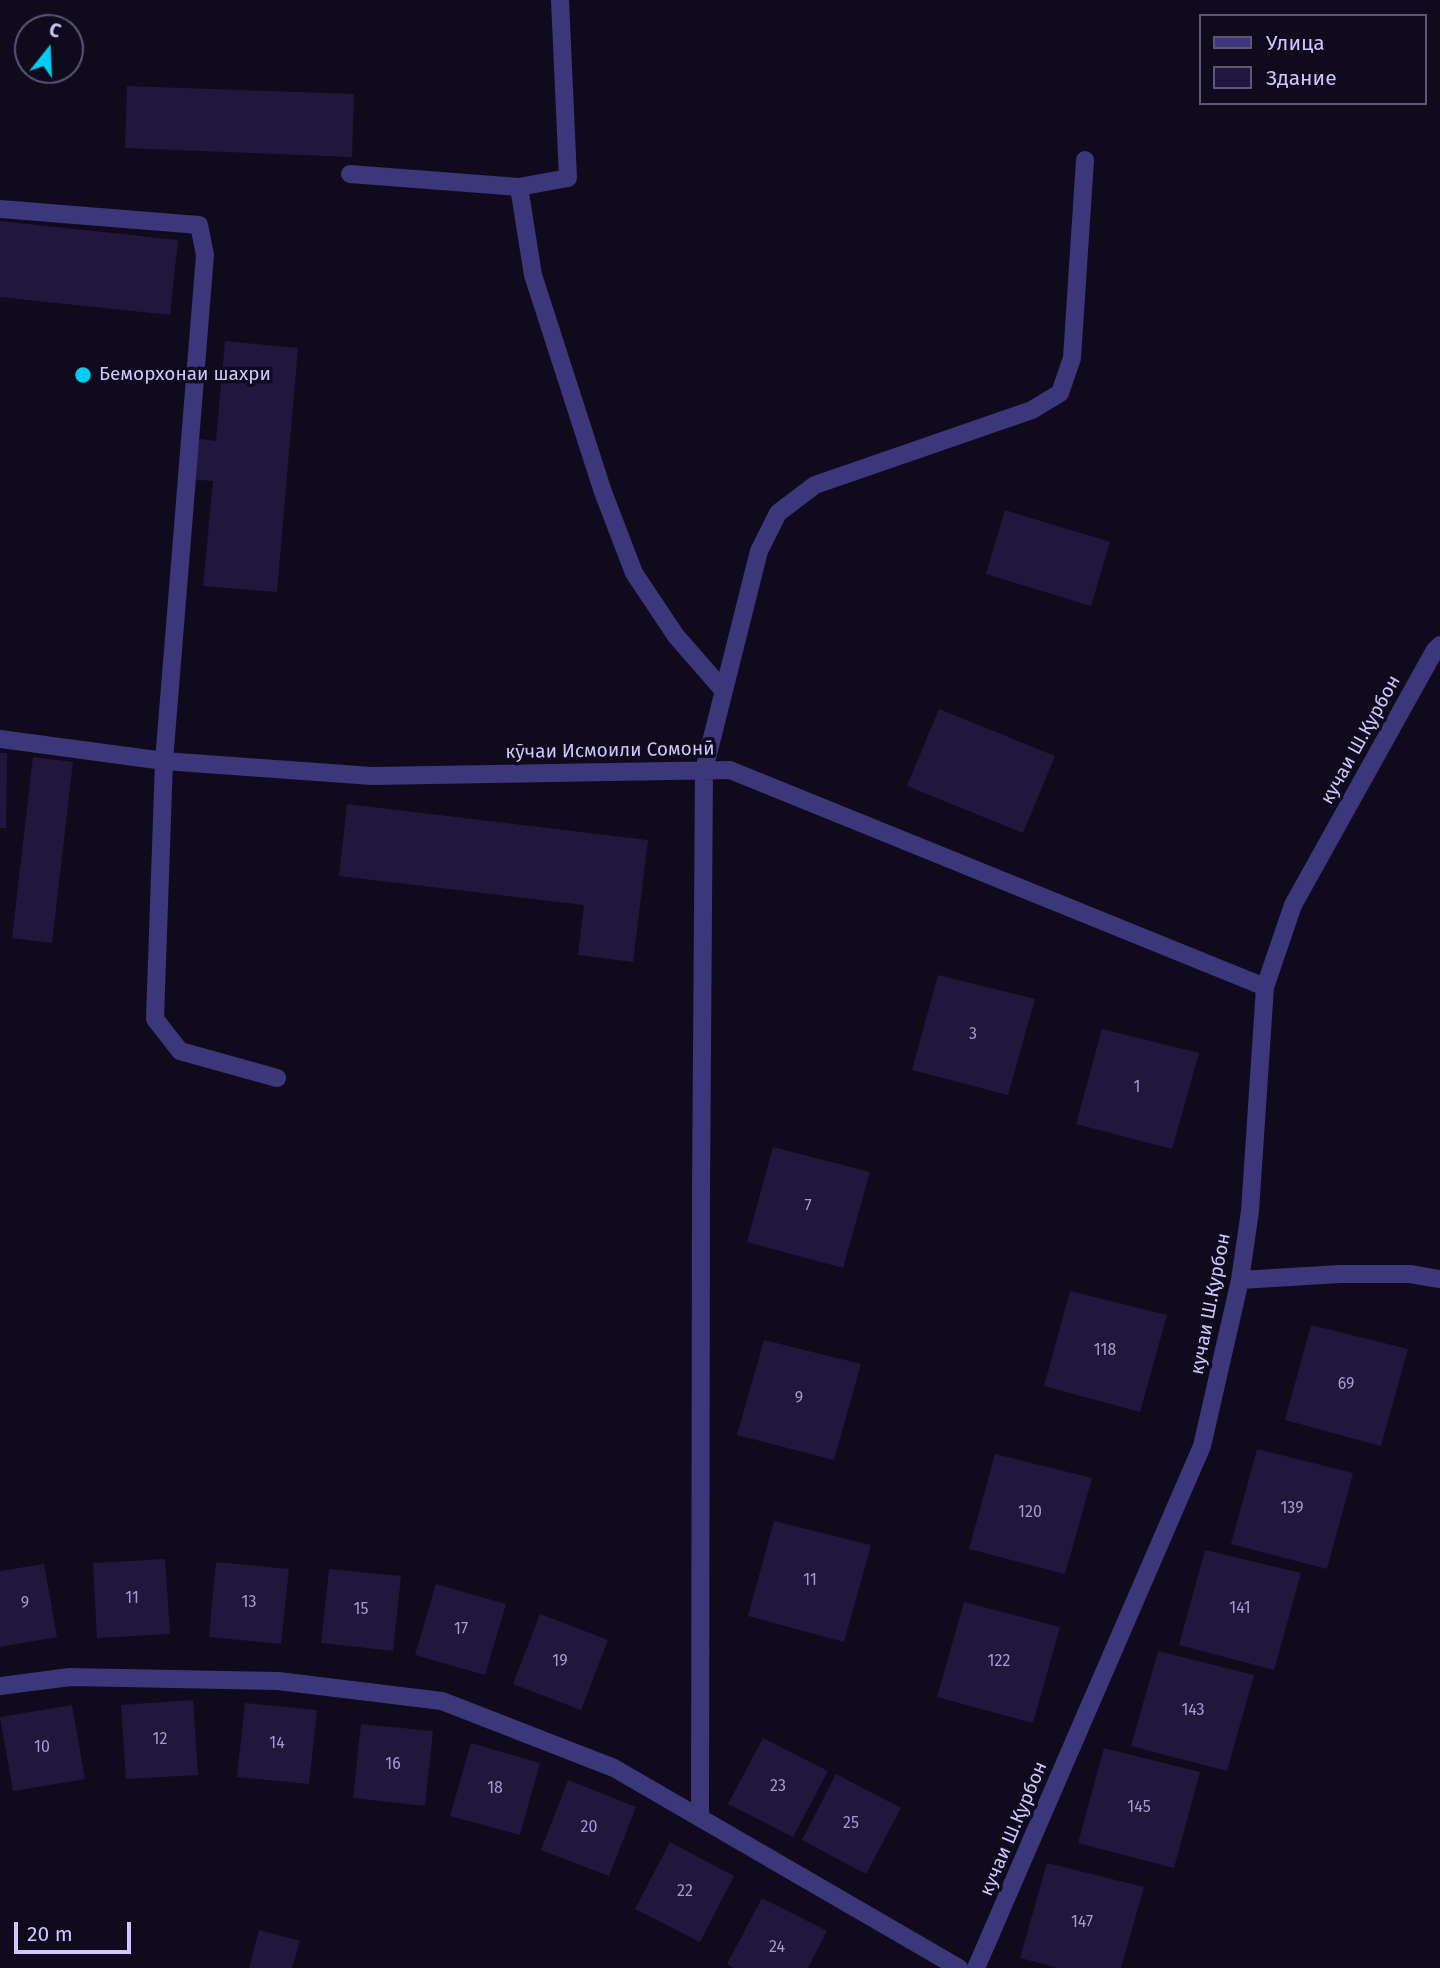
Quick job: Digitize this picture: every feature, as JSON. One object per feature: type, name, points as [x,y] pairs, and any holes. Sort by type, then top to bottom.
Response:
[{"type":"street","points":[[350,174],[519,187],[568,178],[560,0]]},
{"type":"street","points":[[700,1818],[704,770],[759,551],[778,513],[815,485],[1032,410],[1060,393],[1072,358],[1085,160]]},
{"type":"street","points":[[519,187],[533,275],[603,492],[635,573],[676,636],[724,691]]},
{"type":"street","points":[[0,209],[199,225],[205,255],[164,761],[155,1019],[180,1051],[277,1078]]},
{"type":"street","name":"кучаи Ш.Қурбон","points":[[976,1968],[1202,1446],[1240,1280],[1250,1211],[1265,987],[1293,905],[1440,645]]},
{"type":"street","name":"кӯчаи Исмоили Сомонӣ","points":[[0,739],[164,761],[372,776],[730,770],[1265,987]]},
{"type":"street","points":[[1240,1280],[1340,1274],[1410,1274],[1440,1279]]},
{"type":"street","points":[[0,1686],[70,1677],[278,1681],[442,1701],[614,1768],[959,1968]]},
{"type":"building","points":[[127,86],[354,94],[352,157],[125,148]]},
{"type":"building","points":[[0,221],[178,240],[170,315],[0,297]]},
{"type":"building","points":[[225,341],[298,348],[277,592],[203,586],[213,481],[188,479],[192,438],[216,441]]},
{"type":"building","points":[[1005,510],[1110,542],[1091,606],[986,574]]},
{"type":"building","points":[[939,709],[1055,756],[1023,833],[907,786]]},
{"type":"building","points":[[0,753],[7,753],[6,828],[0,828]]},
{"type":"building","points":[[33,757],[73,762],[52,943],[12,938]]},
{"type":"building","points":[[347,804],[648,840],[633,962],[578,955],[584,905],[339,876]]},
{"type":"building","points":[[938,975],[1035,999],[1008,1095],[912,1070]]},
{"type":"building","points":[[1102,1029],[1199,1053],[1172,1149],[1076,1124]]},
{"type":"building","points":[[773,1147],[870,1172],[843,1268],[747,1242]]},
{"type":"building","points":[[1070,1291],[1167,1315],[1140,1412],[1044,1386]]},
{"type":"building","points":[[1311,1325],[1408,1349],[1381,1446],[1285,1420]]},
{"type":"building","points":[[764,1340],[861,1364],[834,1460],[737,1435]]},
{"type":"building","points":[[1257,1449],[1353,1473],[1327,1569],[1231,1544]]},
{"type":"building","points":[[995,1454],[1092,1478],[1065,1574],[969,1549]]},
{"type":"building","points":[[774,1521],[871,1545],[844,1642],[748,1616]]},
{"type":"building","points":[[1205,1550],[1301,1573],[1274,1670],[1179,1645]]},
{"type":"building","points":[[165,1559],[170,1634],[97,1638],[93,1563]]},
{"type":"building","points":[[216,1562],[289,1569],[281,1644],[209,1637]]},
{"type":"building","points":[[44,1564],[57,1637],[0,1647],[0,1571]]},
{"type":"building","points":[[329,1569],[401,1576],[393,1651],[321,1643]]},
{"type":"building","points":[[436,1584],[506,1604],[485,1675],[415,1655]]},
{"type":"building","points":[[964,1602],[1060,1627],[1033,1723],[937,1697]]},
{"type":"building","points":[[540,1614],[608,1640],[581,1710],[513,1684]]},
{"type":"building","points":[[1158,1651],[1254,1675],[1227,1771],[1131,1746]]},
{"type":"building","points":[[193,1700],[198,1775],[126,1779],[121,1705]]},
{"type":"building","points":[[245,1703],[317,1710],[309,1784],[237,1777]]},
{"type":"building","points":[[72,1705],[85,1779],[13,1791],[0,1717]]},
{"type":"building","points":[[361,1724],[433,1731],[425,1806],[353,1798]]},
{"type":"building","points":[[763,1738],[828,1771],[793,1837],[728,1804]]},
{"type":"building","points":[[471,1743],[540,1763],[520,1835],[450,1816]]},
{"type":"building","points":[[1104,1748],[1200,1772],[1174,1868],[1078,1843]]},
{"type":"building","points":[[836,1774],[901,1808],[866,1874],[802,1840]]},
{"type":"building","points":[[568,1780],[636,1807],[609,1876],[541,1850]]},
{"type":"building","points":[[670,1842],[734,1876],[700,1942],[635,1909]]},
{"type":"building","points":[[1047,1863],[1144,1887],[1121,1968],[1058,1968],[1020,1958]]},
{"type":"building","points":[[762,1898],[827,1931],[808,1968],[734,1968],[727,1964]]},
{"type":"building","points":[[259,1930],[300,1941],[292,1968],[249,1968]]},
{"type":"place","name":"Беморхонаи шахри","points":[[83,375]]}]
